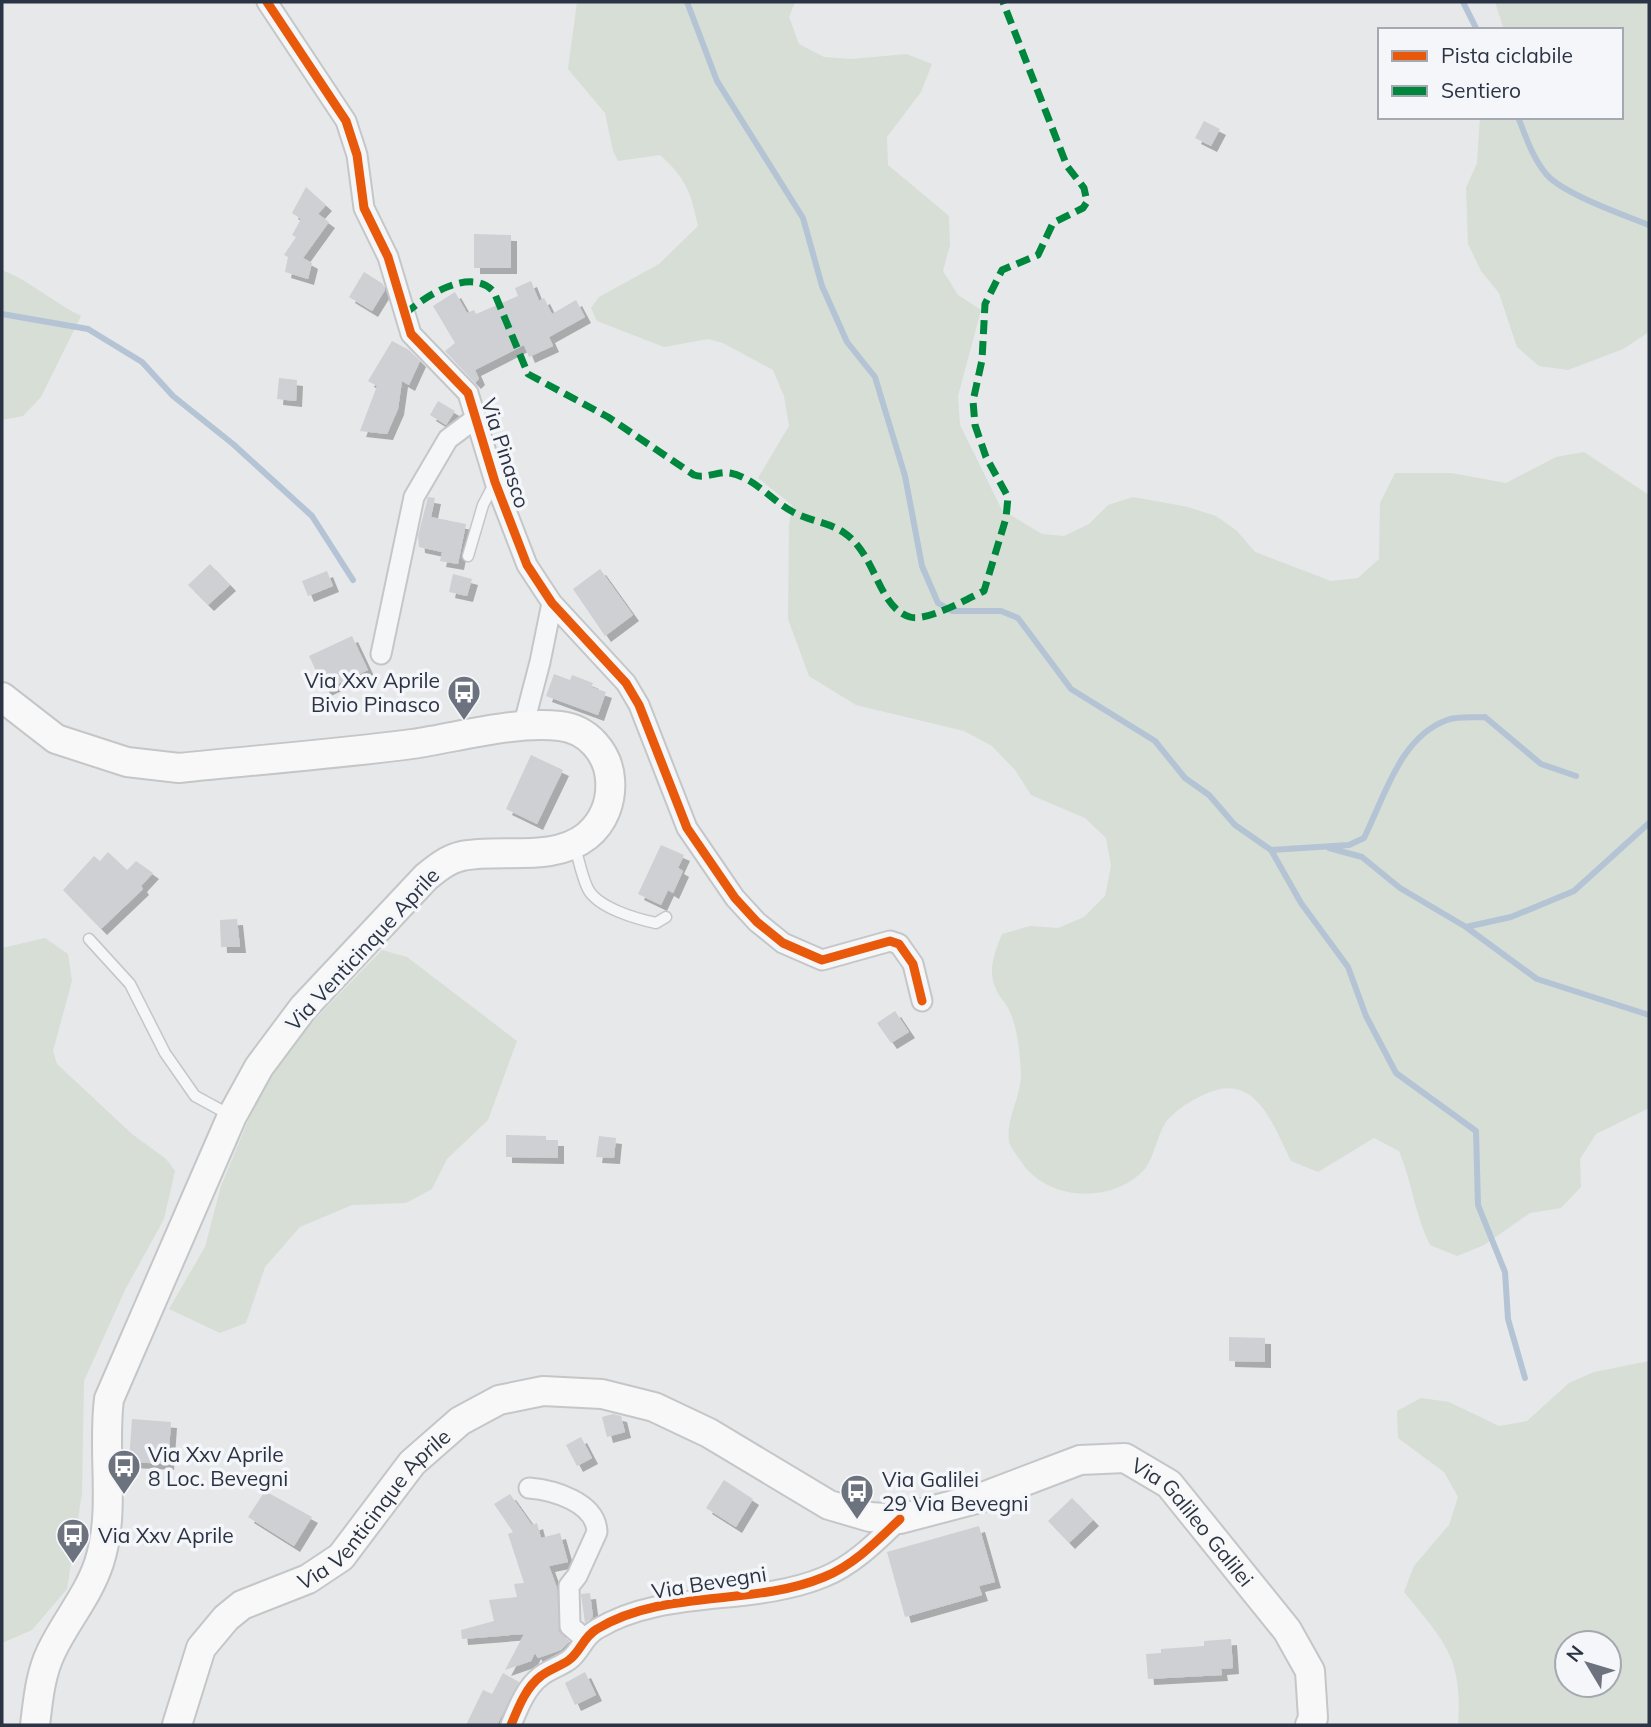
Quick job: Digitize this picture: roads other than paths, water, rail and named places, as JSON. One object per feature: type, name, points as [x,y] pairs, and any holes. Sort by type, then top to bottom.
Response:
[{"type":"main road","name":"Via Venticinque Aprile","points":[[2,697],[57,738],[156,768],[179,768],[411,744],[523,727],[562,726],[581,733],[598,746],[605,758],[611,791],[607,808],[598,824],[574,843],[548,851],[461,856],[434,870],[303,1008],[259,1067],[232,1116],[109,1399],[106,1427],[108,1524],[99,1563],[85,1595],[50,1653],[39,1691],[35,1725]]},
{"type":"main road","name":"Via Venticinque Aprile","points":[[177,1725],[201,1648],[226,1618],[242,1605],[308,1579],[341,1557],[412,1463],[432,1443],[460,1421],[499,1400],[543,1391],[574,1391],[602,1394],[654,1407],[709,1433],[830,1505],[870,1517],[900,1519]]},
{"type":"main road","name":"Via Galileo Galilei","points":[[900,1519],[980,1498],[1080,1460],[1125,1458],[1170,1484],[1287,1630],[1310,1671],[1313,1718],[1310,1725]]},
{"type":"street","name":"Via Pinasco","points":[[267,2],[346,121],[357,155],[364,208],[388,257],[411,334],[468,393],[495,482],[527,565],[552,603],[626,683],[639,705],[687,828],[735,898],[757,922],[783,943],[822,960],[890,942],[899,944],[913,964],[922,1001]]},
{"type":"street","name":"Via Pinasco","points":[[381,654],[414,497],[448,439],[476,418]]},
{"type":"street","points":[[523,727],[552,603]]},
{"type":"street","points":[[529,1488],[552,1490],[584,1508],[597,1524],[592,1543],[577,1576],[569,1586],[570,1626],[584,1638]]},
{"type":"street","name":"Via Bevegni","points":[[511,1725],[533,1684],[542,1675],[568,1661],[578,1651],[584,1638],[603,1625],[634,1612],[670,1604],[779,1589],[824,1577],[871,1547],[900,1519]]},
{"type":"lane","name":"Via Pinasco","points":[[468,556],[483,505],[495,482]]},
{"type":"lane","points":[[574,843],[589,891],[598,901],[656,923],[666,917]]},
{"type":"lane","points":[[89,939],[130,984],[165,1053],[195,1096],[232,1116]]},
{"type":"waterway","points":[[687,2],[717,81],[803,218],[822,286],[847,342],[875,377],[905,476],[922,566],[938,603],[952,611],[1001,611],[1018,618],[1071,689],[1155,741],[1185,778],[1209,795],[1235,825],[1271,850],[1301,903],[1348,967],[1366,1016],[1396,1073],[1476,1131],[1478,1205],[1505,1272],[1508,1319],[1525,1378]]},
{"type":"waterway","points":[[1463,2],[1476,28]]},
{"type":"waterway","points":[[1519,119],[1538,162],[1555,182],[1595,203],[1649,225]]},
{"type":"waterway","points":[[2,314],[88,329],[142,362],[173,396],[233,444],[312,516],[353,580]]},
{"type":"waterway","points":[[1271,850],[1349,845],[1364,838],[1387,787],[1406,754],[1431,728],[1451,719],[1485,717],[1541,764],[1576,776]]},
{"type":"waterway","points":[[1466,927],[1511,917],[1574,891],[1649,823]]},
{"type":"waterway","points":[[1329,848],[1362,857],[1400,888],[1466,927],[1537,979],[1649,1015]]},
{"type":"place","name":"Via Xxv Aprile Bivio Pinasco","points":[[464,722]]},
{"type":"place","name":"Via Xxv Aprile 8 Loc. Bevegni","points":[[124,1496]]},
{"type":"place","name":"Via Galilei 29 Via Bevegni","points":[[857,1521]]},
{"type":"place","name":"Via Xxv Aprile","points":[[73,1565]]}]
